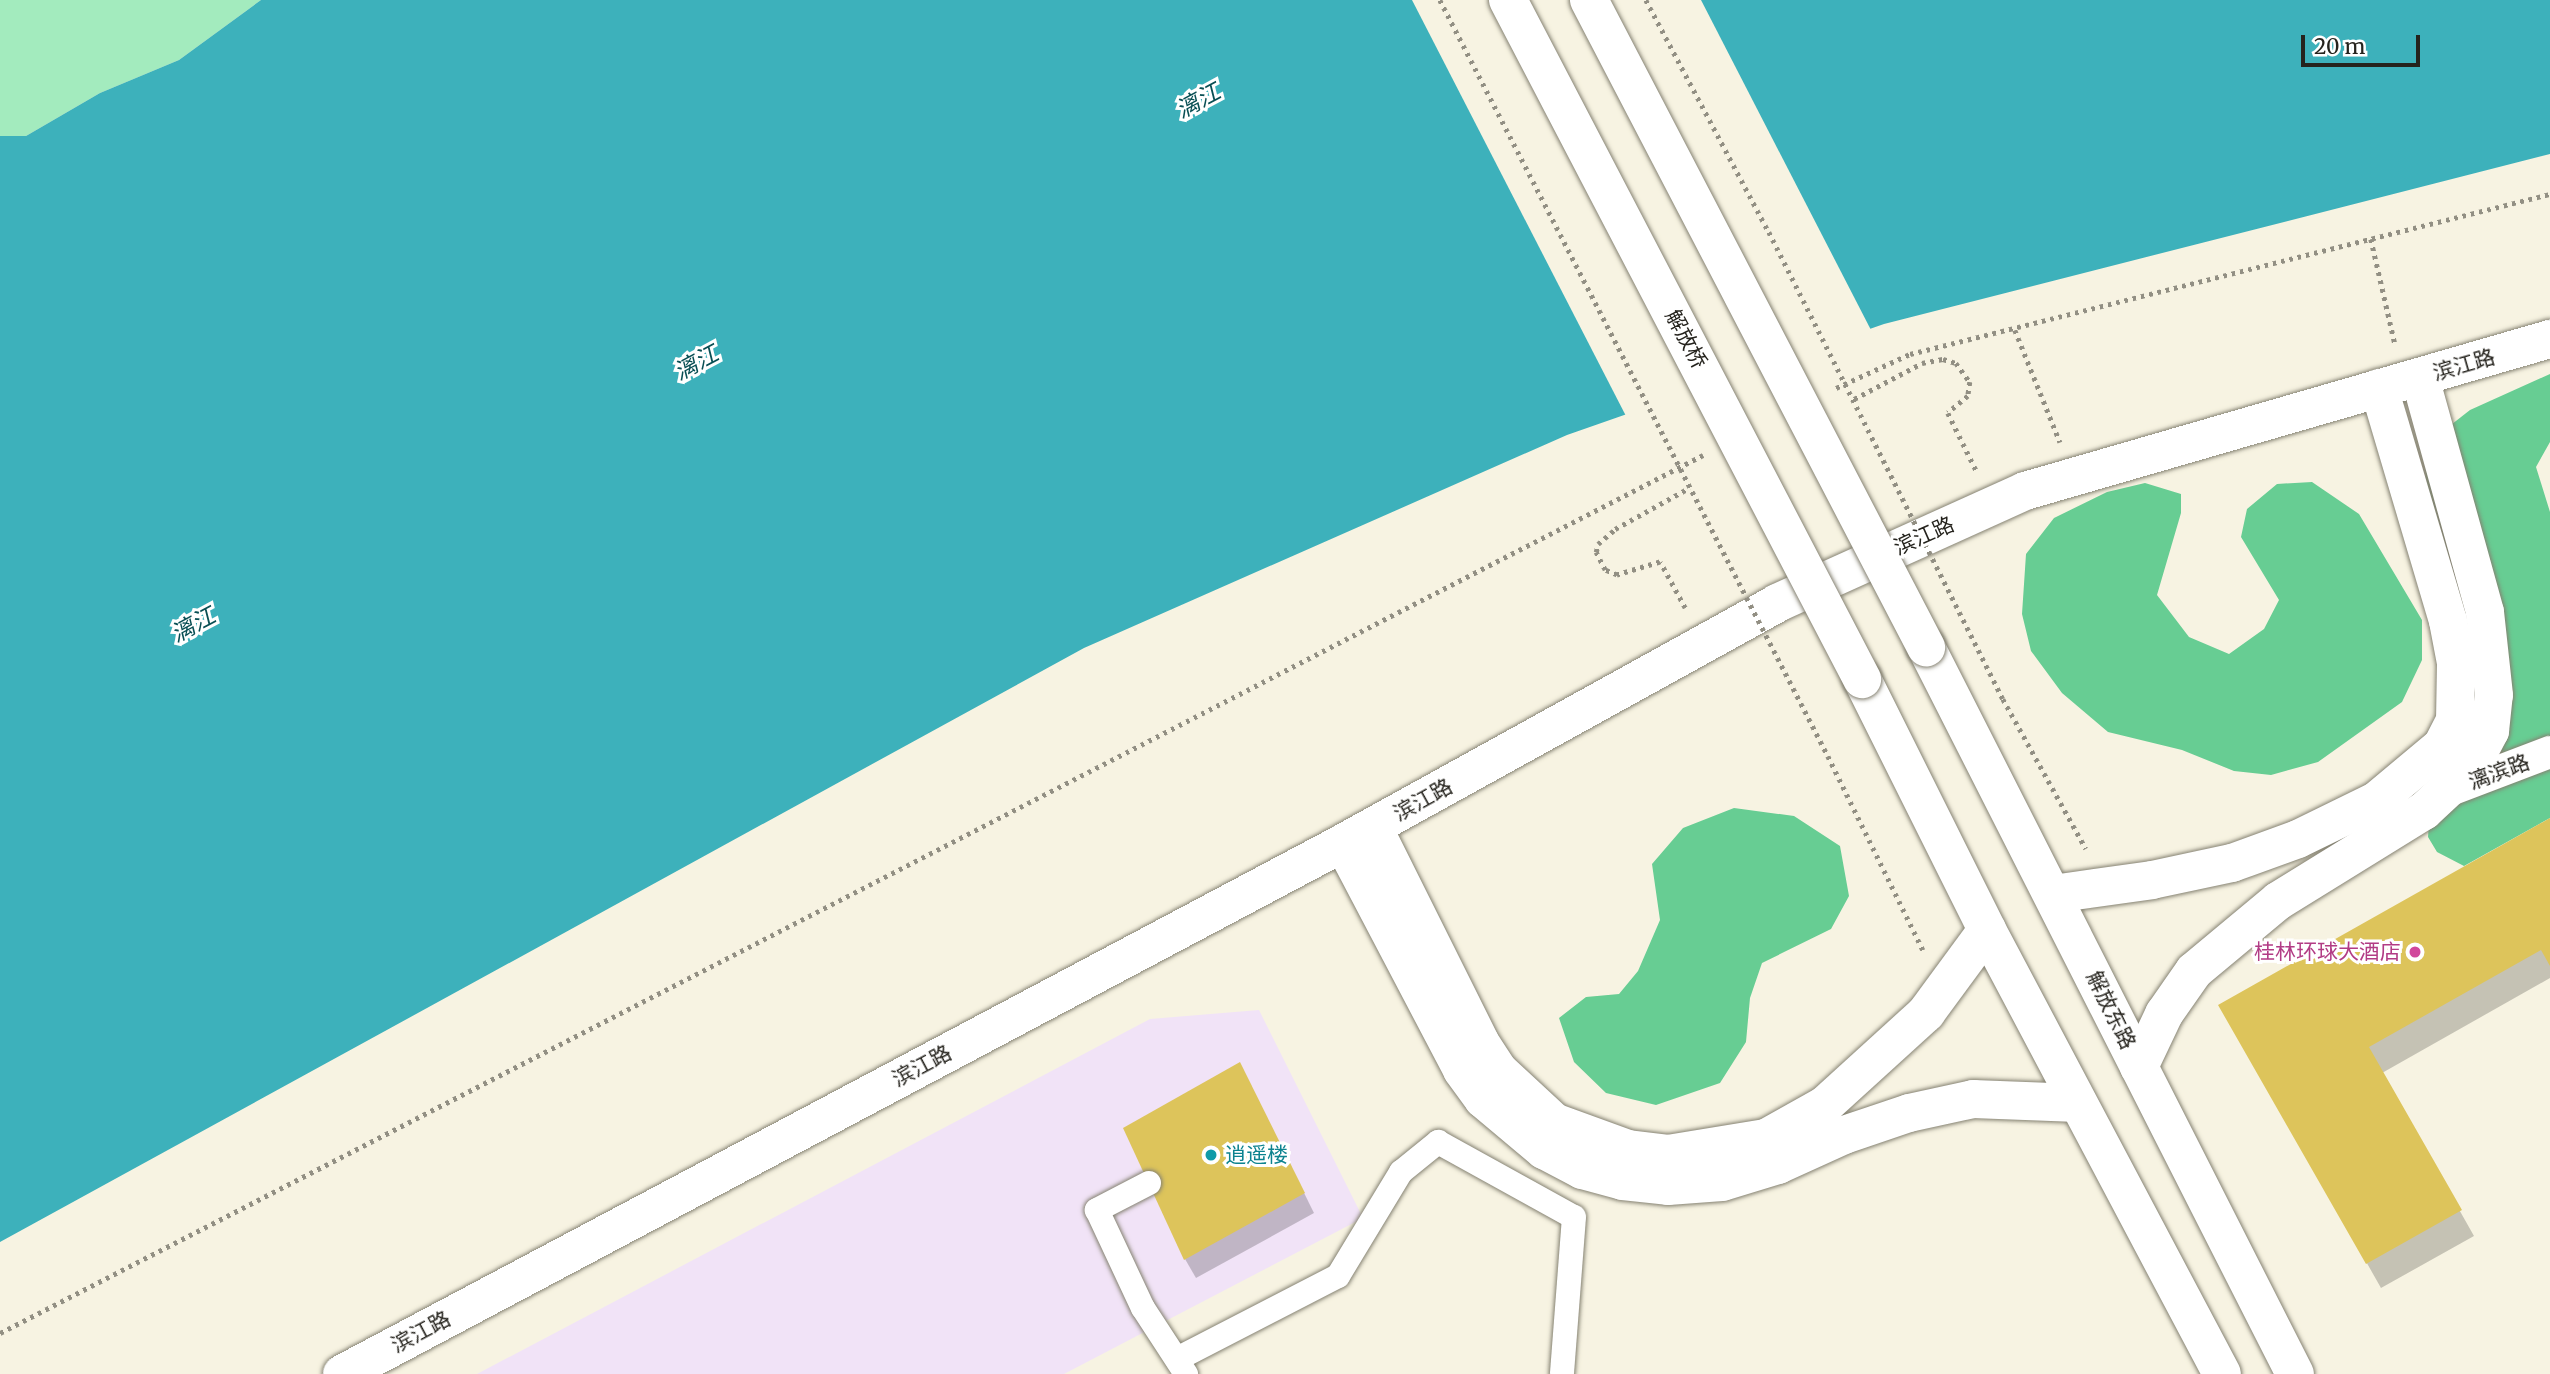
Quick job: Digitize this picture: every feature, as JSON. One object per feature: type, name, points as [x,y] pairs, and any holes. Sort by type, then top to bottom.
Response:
[{"type":"main road","name":"解放桥","points":[[1508,0],[1862,680],[1987,930]]},
{"type":"main road","name":"解放东路","points":[[1589,0],[2053,894],[2295,1374]]},
{"type":"main road","name":"滨江路","points":[[342,1374],[1358,835],[1777,603],[1994,505],[2074,476],[2550,340]]},
{"type":"main road","points":[[2139,1067],[2164,1014],[2194,971],[2234,933],[2278,901],[2394,832],[2448,791],[2471,767],[2490,731],[2492,659],[2485,612],[2401,383]]},
{"type":"main road","points":[[2053,894],[2107,887],[2232,863],[2298,839],[2376,802],[2442,746],[2455,721],[2456,663],[2401,383]]},
{"type":"main road","points":[[1358,835],[1499,1071],[1554,1122],[1628,1149],[1668,1154],[1766,1138],[1825,1105],[1877,1063],[1943,991],[1987,930],[2222,1374]]},
{"type":"main road","points":[[1358,835],[1462,1070],[1483,1099],[1544,1150],[1582,1170],[1623,1181],[1668,1186],[1722,1182],[1778,1165],[1844,1135],[1909,1113],[1973,1099],[2078,1102]]},
{"type":"street","name":"漓滨路","points":[[2448,791],[2550,752]]},
{"type":"street","points":[[1149,1183],[1097,1210],[1143,1308],[1181,1367],[1338,1276],[1401,1172],[1438,1142],[1574,1217],[1562,1374]]},
{"type":"path","points":[[1440,0],[1828,756],[1943,991]]},
{"type":"path","points":[[1646,0],[1854,399],[2003,699],[2107,887]]},
{"type":"path","points":[[1826,393],[1910,354],[2015,330],[2550,194]]},
{"type":"path","points":[[2371,239],[2401,383]]},
{"type":"path","points":[[2015,330],[2074,476]]},
{"type":"path","points":[[1854,399],[1922,363],[1943,359],[1956,363],[1970,382],[1963,405],[1948,414],[1994,505]]},
{"type":"path","points":[[0,1332],[1709,452]]},
{"type":"path","points":[[1689,488],[1598,544],[1597,560],[1617,575],[1660,562],[1705,643]]},
{"type":"shaded area","points":[[1259,1010],[1363,1218],[1064,1374],[477,1374],[1150,1019]]},
{"type":"green space","points":[[0,0],[261,0],[179,60],[100,93],[26,136],[0,136]]},
{"type":"green space","points":[[2550,374],[2550,442],[2536,467],[2550,512],[2550,818],[2464,866],[2437,852],[2428,837],[2429,823],[2501,756],[2428,506],[2425,461],[2447,428],[2470,410]]},
{"type":"green space","points":[[2312,482],[2359,514],[2422,620],[2422,660],[2402,702],[2318,762],[2271,775],[2234,771],[2182,750],[2108,732],[2062,693],[2031,651],[2022,614],[2026,554],[2054,518],[2107,492],[2145,483],[2181,494],[2181,513],[2157,595],[2189,637],[2229,654],[2264,629],[2279,600],[2241,537],[2247,509],[2277,484]]},
{"type":"green space","points":[[1734,808],[1794,816],[1840,846],[1849,896],[1831,929],[1762,963],[1750,998],[1746,1042],[1720,1083],[1656,1105],[1606,1093],[1574,1062],[1559,1018],[1586,997],[1619,994],[1638,971],[1660,920],[1652,864],[1683,828]]},
{"type":"water","name":"漓江","points":[[261,0],[2550,0],[2550,154],[1884,324],[1567,435],[1084,648],[0,1242],[0,136],[26,136],[100,93],[179,60]]},
{"type":"pier","points":[[1412,0],[1701,0],[1872,332],[1627,418]]},
{"type":"building","points":[[2550,818],[2550,966],[2541,950],[2369,1047],[2462,1210],[2366,1264],[2218,1005]]},
{"type":"building","name":"逍遥楼","points":[[1240,1062],[1305,1193],[1184,1260],[1123,1128]]},
{"type":"place","name":"桂林环球大酒店","points":[[2415,952]]},
{"type":"place","name":"逍遥楼","points":[[1211,1155]]}]
